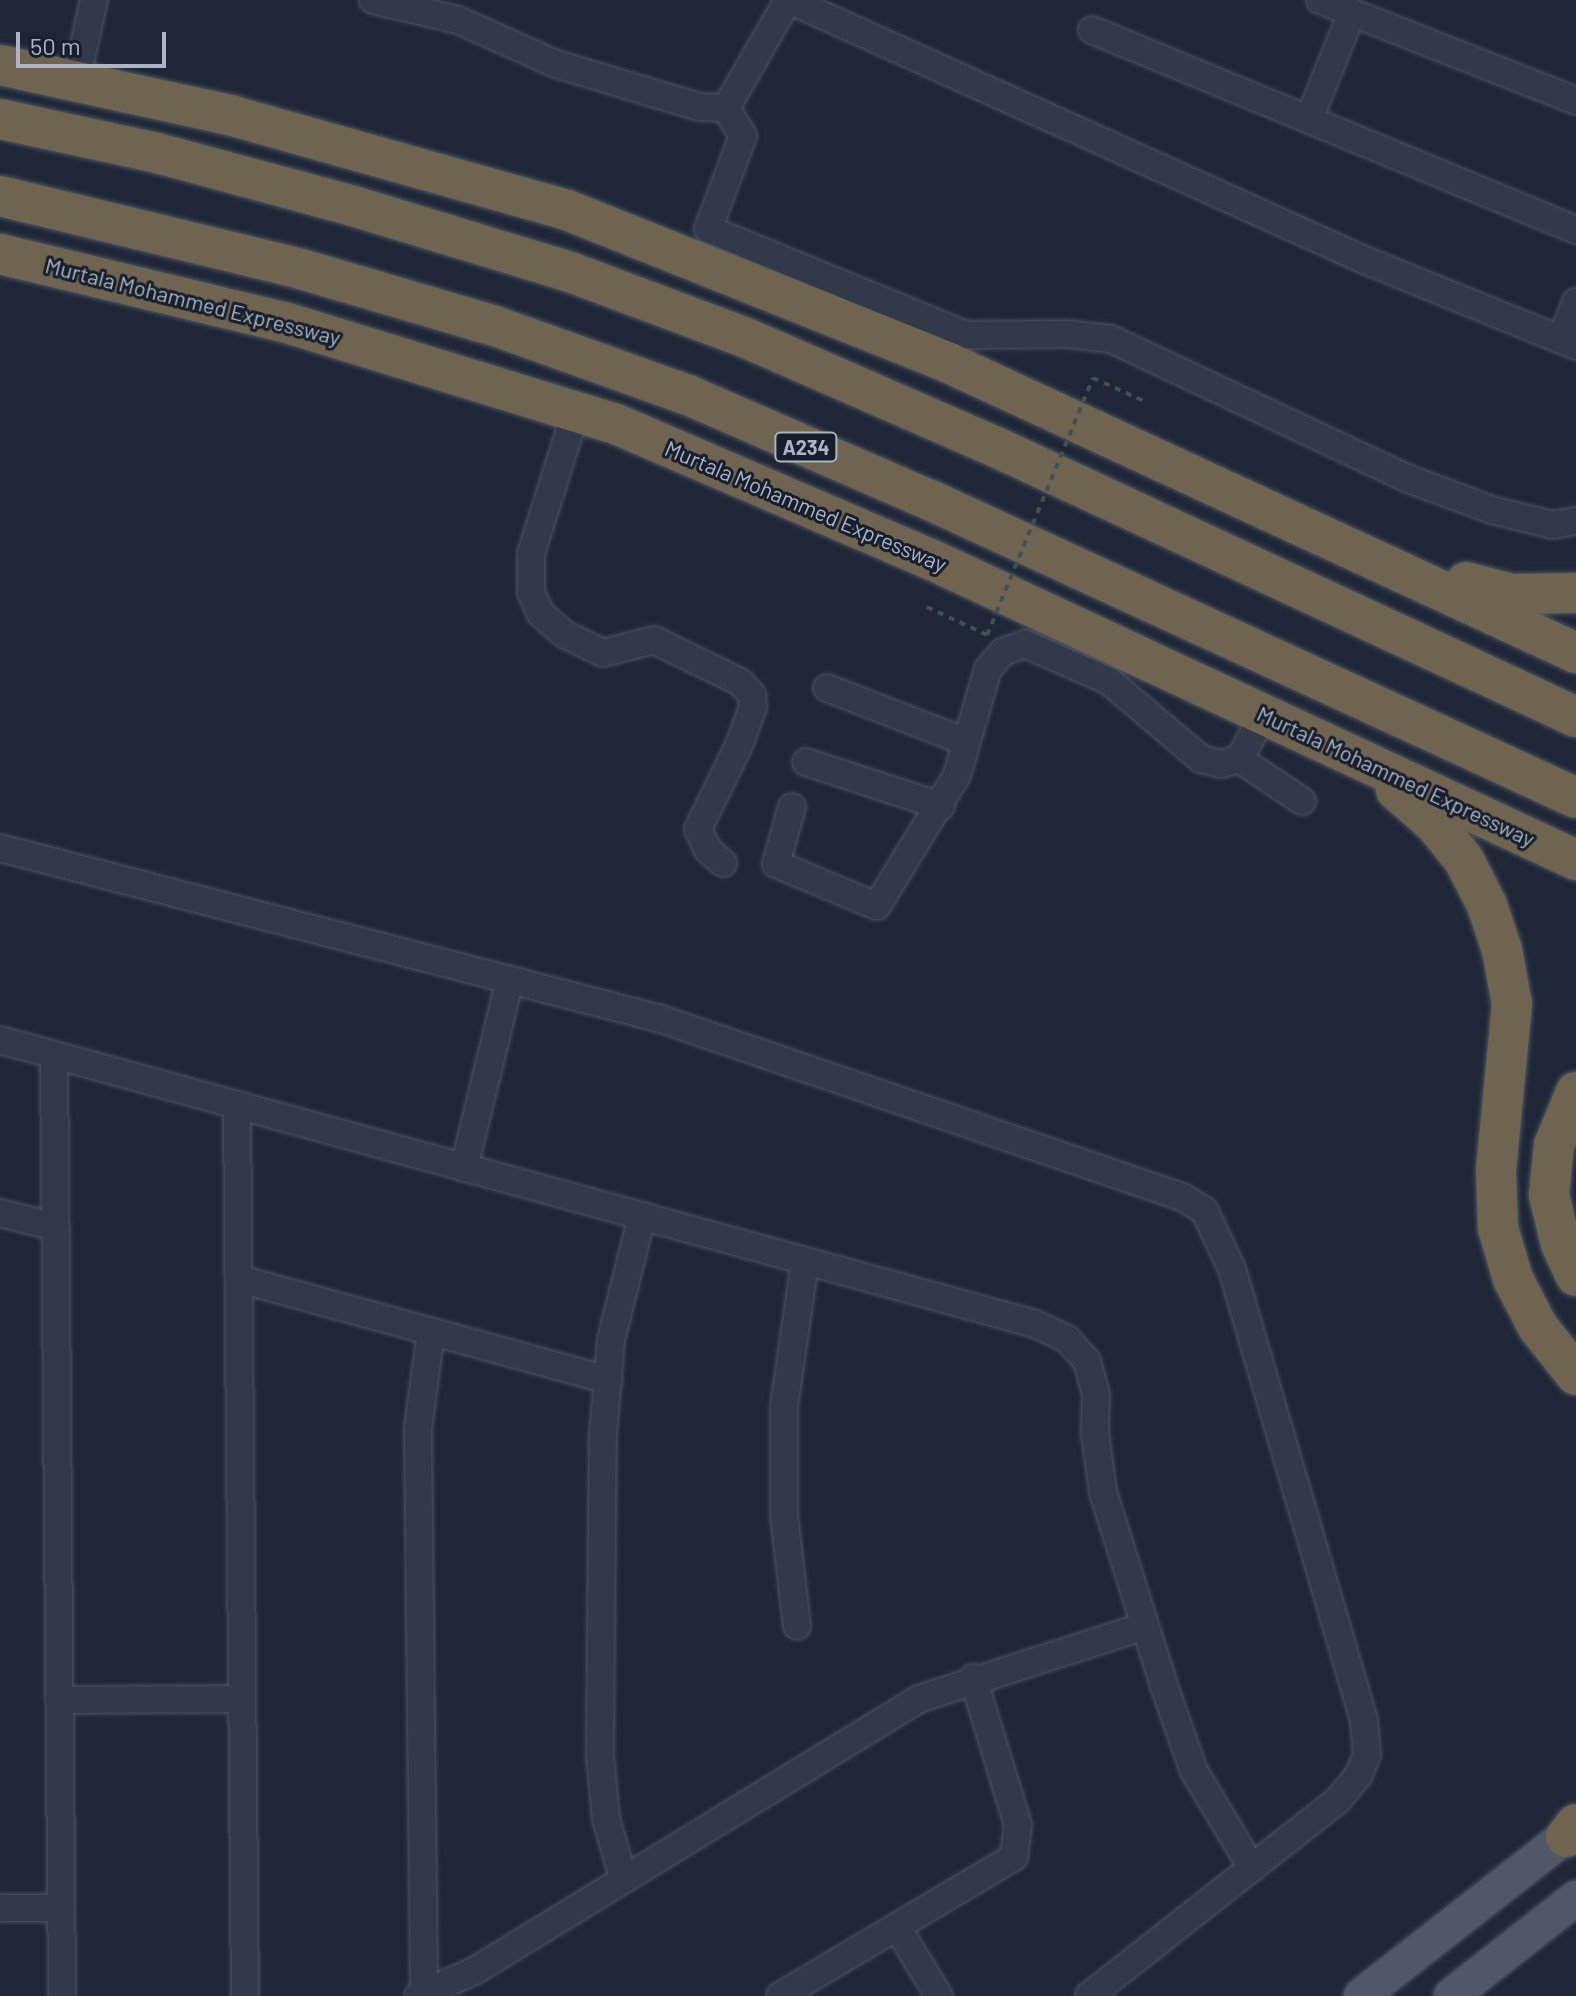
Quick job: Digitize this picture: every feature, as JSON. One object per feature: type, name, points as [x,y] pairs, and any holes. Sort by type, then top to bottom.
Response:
[{"type":"highway","points":[[0,65],[408,162],[567,210],[760,283],[1342,543],[1576,653]]},
{"type":"highway","points":[[0,119],[157,153],[570,272],[744,337],[996,447],[1576,717]]},
{"type":"highway","points":[[157,153],[408,162]]},
{"type":"highway","name":"A234","points":[[0,196],[301,269],[495,326],[688,395],[1576,798]]},
{"type":"highway","points":[[63,210],[284,322]]},
{"type":"highway","name":"Murtala Mohammed Expressway","points":[[0,254],[284,322],[576,411],[930,559],[1576,860]]},
{"type":"highway","points":[[1342,543],[1512,594],[1576,593]]},
{"type":"highway","points":[[1312,736],[1384,781],[1435,824],[1464,860],[1487,905],[1512,1004],[1496,1171],[1498,1228],[1513,1279],[1538,1327],[1576,1375]]},
{"type":"highway","points":[[1576,1092],[1554,1145],[1549,1195],[1561,1244],[1576,1276]]},
{"type":"main road","points":[[1361,1996],[1573,1830]]},
{"type":"main road","points":[[1451,1996],[1576,1898]]},
{"type":"street","points":[[76,81],[94,0]]},
{"type":"street","points":[[373,0],[458,20],[556,64],[699,107],[726,108]]},
{"type":"street","points":[[726,108],[788,0],[1362,259],[1569,343],[1576,302]]},
{"type":"street","points":[[1320,0],[1576,101]]},
{"type":"street","points":[[1309,119],[1352,13]]},
{"type":"street","points":[[1092,30],[1576,230]]},
{"type":"street","points":[[726,108],[743,136],[708,229],[967,335],[1067,334],[1111,339],[1409,479],[1492,510],[1553,525],[1576,521]]},
{"type":"street","points":[[576,411],[531,554],[531,592],[541,614],[564,634],[603,653],[654,640],[740,682],[752,695],[753,707],[739,745],[698,829],[708,850],[723,863]]},
{"type":"street","points":[[792,807],[776,864],[873,907],[941,806],[966,742],[988,669],[1003,652],[1025,644],[1109,681],[1201,759],[1221,764],[1239,759],[1264,714]]},
{"type":"street","points":[[827,688],[966,742]]},
{"type":"street","points":[[1239,759],[1302,801]]},
{"type":"street","points":[[806,762],[941,806]]},
{"type":"street","points":[[0,848],[661,1019],[1182,1197],[1204,1210],[1232,1269],[1364,1721],[1367,1755],[1358,1776],[1338,1800],[1089,1996]]},
{"type":"street","points":[[464,1168],[510,980]]},
{"type":"street","points":[[0,1040],[1035,1324],[1067,1339],[1087,1361],[1093,1384],[1103,1492],[1194,1771],[1252,1868]]},
{"type":"street","points":[[54,1055],[62,1996]]},
{"type":"street","points":[[237,1105],[245,1996]]},
{"type":"street","points":[[0,1213],[56,1227]]},
{"type":"street","points":[[623,1877],[606,1819],[600,1756],[608,1380],[611,1340],[642,1216]]},
{"type":"street","points":[[797,1626],[784,1515],[784,1407],[805,1261]]},
{"type":"street","points":[[239,1279],[608,1380]]},
{"type":"street","points":[[431,1332],[418,1428],[421,1995],[476,1970],[623,1877],[919,1699],[973,1678],[1145,1626]]},
{"type":"street","points":[[780,1996],[1014,1857],[1018,1825],[973,1678]]},
{"type":"street","points":[[59,1700],[242,1699]]},
{"type":"street","points":[[0,1908],[61,1908]]},
{"type":"street","points":[[897,1927],[939,1996]]},
{"type":"path","points":[[927,607],[987,635],[1093,378],[1144,401]]}]
